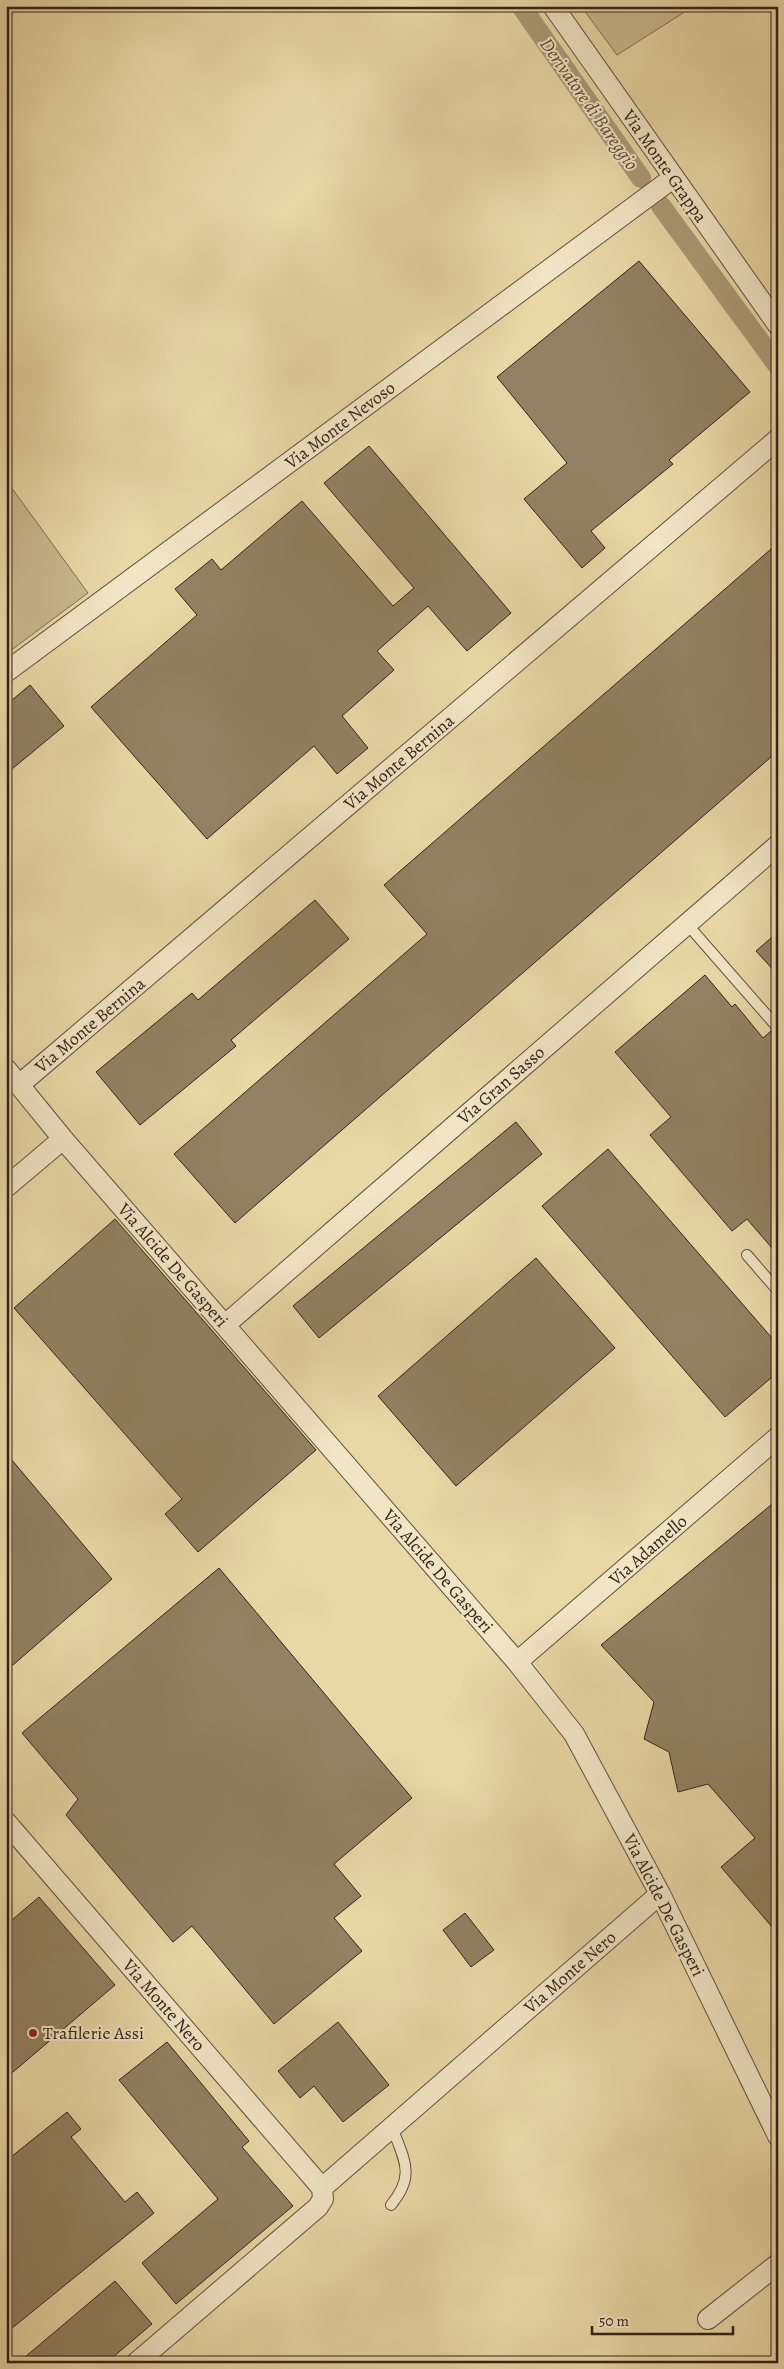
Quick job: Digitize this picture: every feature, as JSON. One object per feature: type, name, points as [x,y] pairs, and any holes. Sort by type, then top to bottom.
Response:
[{"type":"street","name":"Via Monte Grappa","points":[[553,6],[778,325]]},
{"type":"street","name":"Via Monte Nevoso","points":[[6,672],[673,178]]},
{"type":"street","name":"Via Monte Bernina","points":[[20,1085],[778,439]]},
{"type":"street","name":"Via Gran Sasso","points":[[225,1325],[778,845]]},
{"type":"street","name":"Via Alcide De Gasperi","points":[[6,1069],[63,1139],[517,1662],[574,1734],[660,1894],[778,2136]]},
{"type":"street","points":[[6,1187],[63,1139]]},
{"type":"street","name":"Via Adamello","points":[[517,1662],[778,1437]]},
{"type":"street","name":"Via Monte Nero","points":[[6,1822],[322,2188],[660,1894]]},
{"type":"street","points":[[136,2363],[318,2207],[323,2199],[322,2188]]},
{"type":"street","points":[[708,2319],[778,2264]]},
{"type":"lane","points":[[687,924],[778,1028]]},
{"type":"lane","points":[[747,1255],[778,1291]]},
{"type":"lane","points":[[391,2205],[403,2191],[407,2177],[405,2162],[392,2127]]},
{"type":"shaded area","points":[[581,6],[694,6],[617,55]]},
{"type":"shaded area","points":[[6,480],[88,593],[6,654]]},
{"type":"building","points":[[639,261],[750,392],[669,460],[673,464],[591,531],[605,548],[582,568],[524,499],[567,463],[497,377]]},
{"type":"building","points":[[369,446],[511,613],[467,651],[428,606],[377,651],[394,670],[342,716],[368,748],[337,774],[314,746],[207,839],[91,707],[197,615],[175,589],[212,559],[221,570],[302,501],[393,606],[414,588],[324,483]]},
{"type":"building","points":[[778,543],[778,751],[235,1223],[174,1154],[427,934],[384,885]]},
{"type":"building","points":[[30,685],[64,726],[6,774],[6,705]]},
{"type":"building","points":[[315,900],[349,939],[231,1040],[236,1046],[140,1125],[96,1072],[192,993],[198,1000]]},
{"type":"building","points":[[778,932],[778,975],[756,951]]},
{"type":"building","points":[[705,975],[732,1007],[735,1004],[763,1038],[771,1031],[778,1035],[778,1255],[747,1219],[732,1231],[650,1135],[671,1117],[615,1052]]},
{"type":"building","points":[[516,1122],[542,1154],[319,1338],[293,1306]]},
{"type":"building","points":[[608,1149],[778,1345],[778,1372],[725,1417],[542,1206]]},
{"type":"building","points":[[115,1219],[316,1450],[198,1552],[165,1514],[182,1499],[14,1308]]},
{"type":"building","points":[[536,1258],[615,1348],[456,1486],[378,1396]]},
{"type":"building","points":[[6,1453],[112,1579],[6,1671]]},
{"type":"building","points":[[771,1505],[778,1513],[778,1934],[721,1867],[755,1838],[708,1784],[678,1792],[669,1752],[644,1739],[654,1702],[601,1645]]},
{"type":"building","points":[[219,1568],[412,1798],[334,1864],[361,1896],[334,1918],[362,1951],[274,2024],[192,1926],[173,1942],[66,1815],[78,1799],[22,1733]]},
{"type":"building","name":"Trafilerie Assi","points":[[39,1897],[115,1985],[6,2078],[6,1925]]},
{"type":"building","points":[[465,1913],[494,1950],[471,1967],[443,1930]]},
{"type":"building","points":[[338,2022],[389,2085],[343,2122],[314,2086],[300,2098],[278,2071]]},
{"type":"building","points":[[167,2042],[249,2141],[242,2147],[293,2206],[176,2304],[142,2263],[218,2199],[119,2080]]},
{"type":"building","points":[[67,2112],[81,2129],[71,2137],[125,2202],[137,2192],[154,2213],[6,2333],[6,2161]]},
{"type":"building","points":[[115,2281],[152,2324],[106,2363],[18,2363]]},
{"type":"waterway","name":"Derivatore di Bareggio","points":[[521,6],[641,178]]},
{"type":"waterway","name":"Derivatore di Bareggio","points":[[661,206],[778,366]]},
{"type":"place","name":"Trafilerie Assi","points":[[33,2033]]}]
